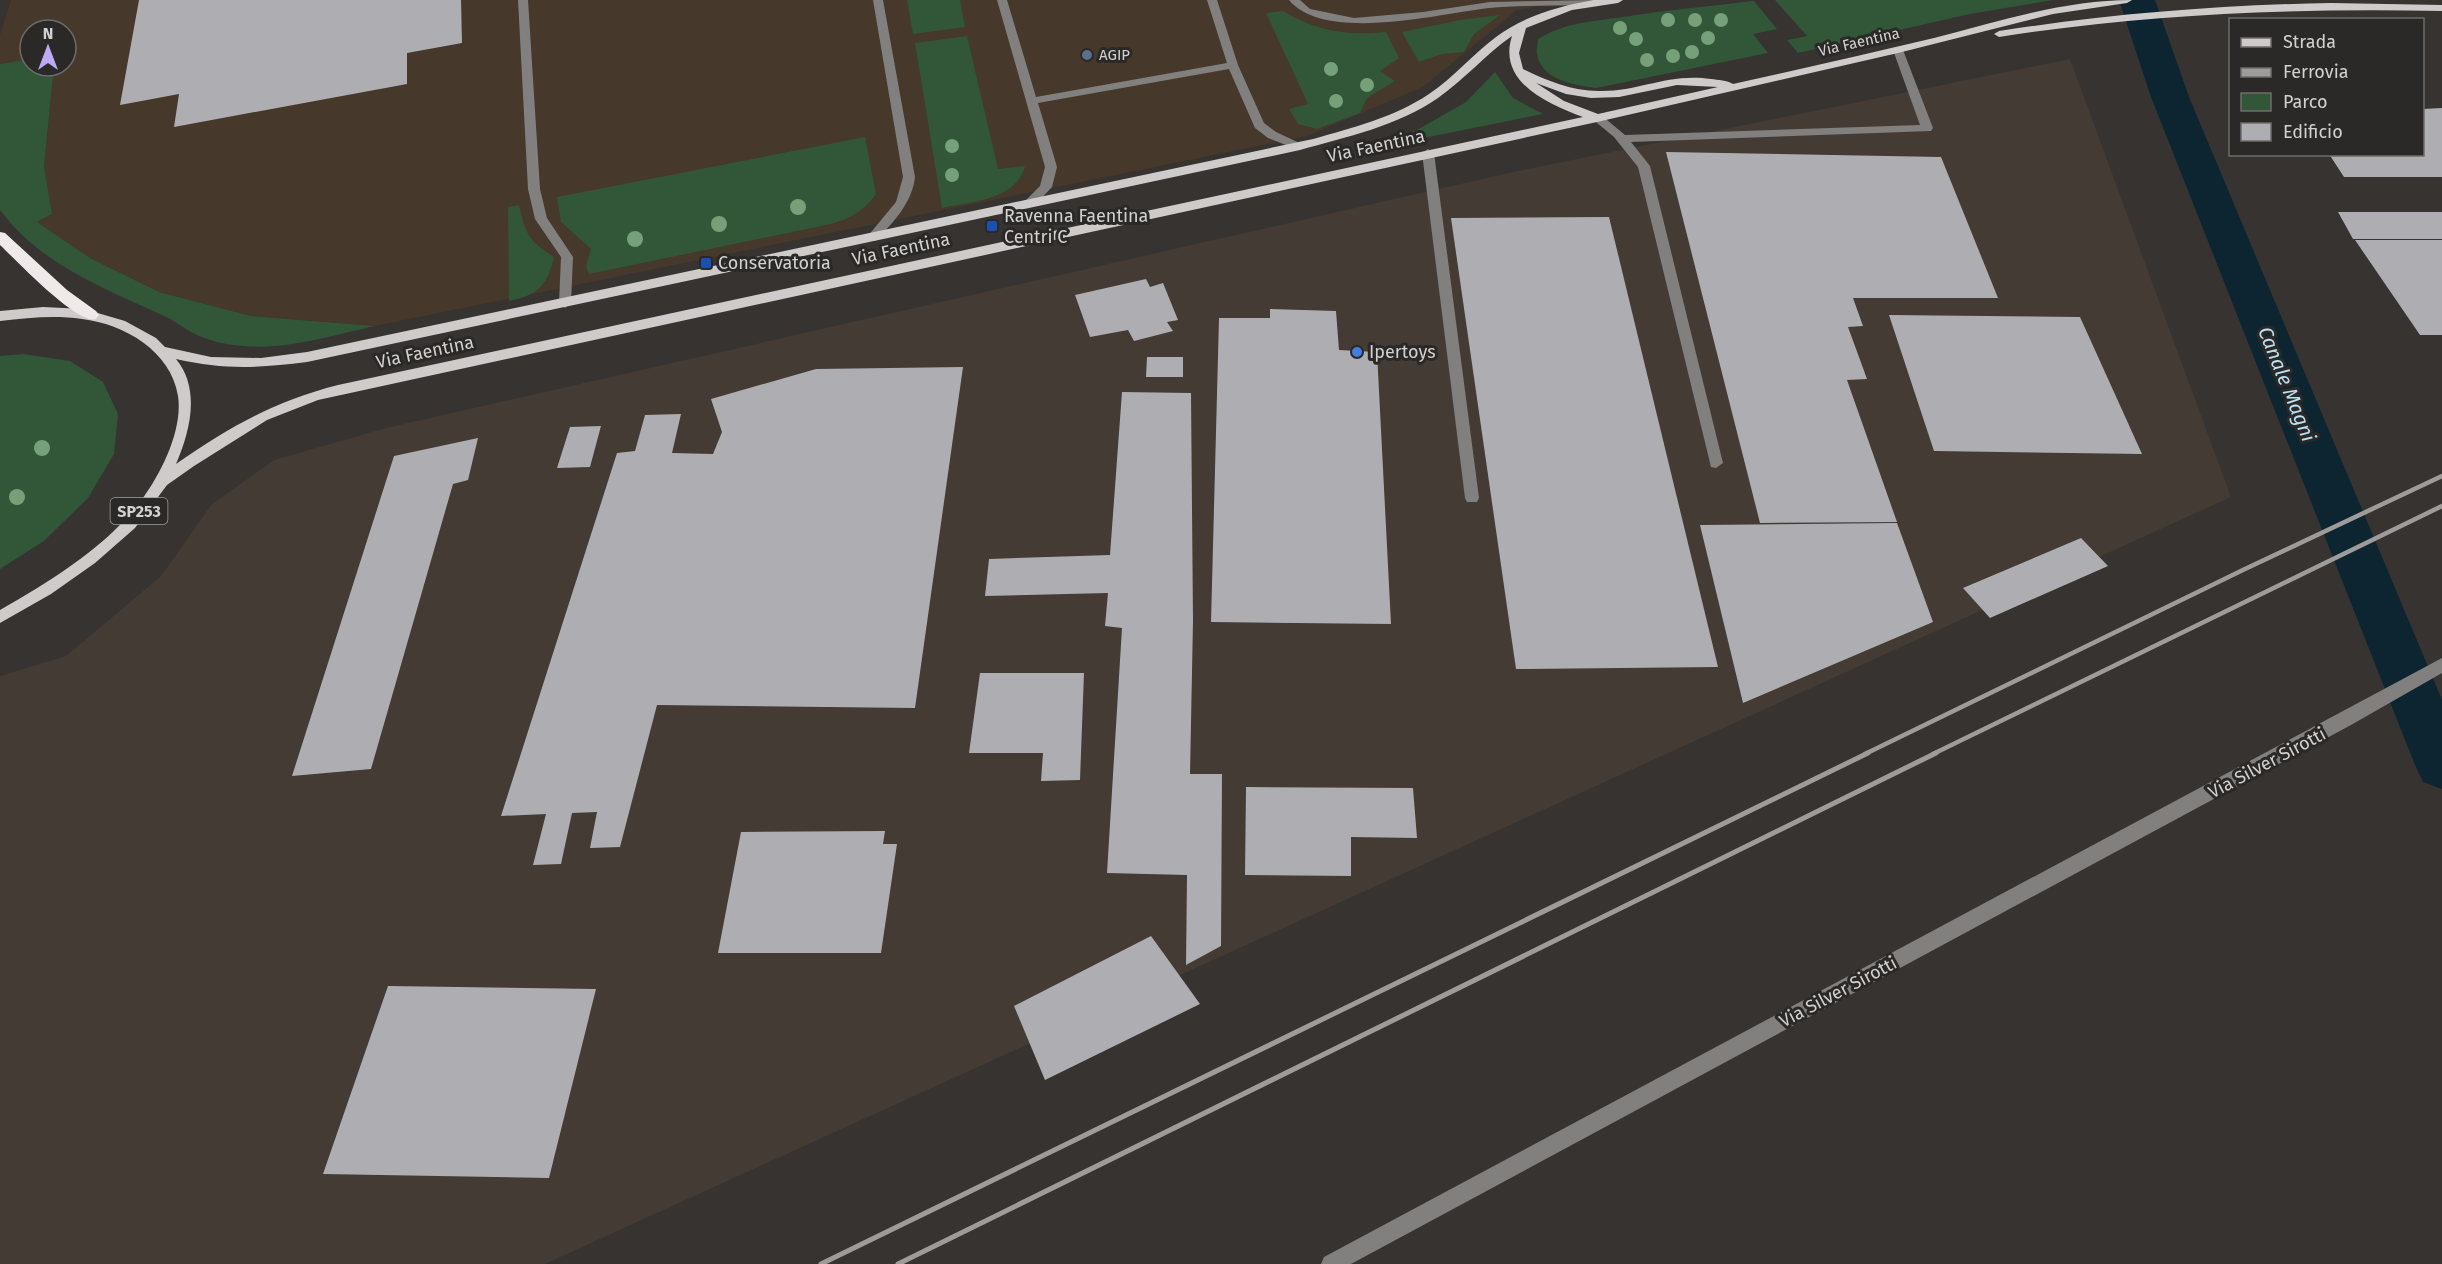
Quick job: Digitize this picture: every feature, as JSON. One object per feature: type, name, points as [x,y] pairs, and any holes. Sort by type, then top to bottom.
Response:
[{"type":"highway","points":[[0,237],[62,294],[91,315]]},
{"type":"main road","name":"Via Faentina","points":[[165,352],[211,363],[261,363],[307,357],[1300,146],[1351,132],[1421,104],[1458,79],[1499,40],[1521,25],[1594,1],[1618,0]]},
{"type":"main road","name":"Via Faentina","points":[[161,482],[231,435],[277,410],[311,396],[1597,118],[1898,51],[2053,11],[2127,0]]},
{"type":"main road","points":[[1898,51],[2062,23],[2208,9],[2343,5],[2442,8]]},
{"type":"main road","points":[[1521,25],[1513,56],[1519,70],[1551,101],[1597,118]]},
{"type":"main road","points":[[1519,70],[1537,81],[1563,90],[1602,95],[1694,79],[1737,87]]},
{"type":"main road","name":"SP253","points":[[0,316],[22,312],[91,315],[134,328],[165,352],[179,374],[185,401],[183,430],[175,456],[146,504],[106,546],[55,586],[0,617]]},
{"type":"lane","points":[[523,0],[534,189],[541,219],[567,257],[565,303]]},
{"type":"lane","points":[[873,237],[896,211],[909,189],[909,177],[878,0]]},
{"type":"lane","points":[[1002,0],[1051,167],[1046,187],[1030,203]]},
{"type":"lane","points":[[1212,0],[1233,65],[1259,125],[1272,135],[1300,146]]},
{"type":"lane","points":[[1294,0],[1307,12],[1354,21],[1423,15],[1490,5],[1594,1]]},
{"type":"lane","points":[[1623,139],[1927,128],[1898,51]]},
{"type":"lane","points":[[1031,101],[1233,65]]},
{"type":"lane","points":[[1597,118],[1623,139],[1644,166],[1716,463]]},
{"type":"lane","points":[[1428,153],[1472,498]]},
{"type":"lane","name":"Via Silver Sirotti","points":[[1331,1264],[2346,720],[2442,665]]},
{"type":"shaded area","points":[[11,0],[1566,0],[1516,11],[1423,87],[1307,136],[375,326],[251,316],[159,292],[90,258],[37,222],[52,214],[44,166],[53,78],[78,78],[78,18],[18,18],[18,61],[0,64],[0,35]]},
{"type":"shaded area","points":[[2070,59],[2231,497],[545,1264],[0,1264],[0,676],[66,656],[161,576],[212,504],[274,460],[386,428],[1513,172]]},
{"type":"green space","points":[[907,0],[960,0],[965,27],[913,34]]},
{"type":"green space","points":[[1775,0],[2053,0],[1970,14],[1798,53],[1787,40],[1807,36]]},
{"type":"green space","points":[[1754,1],[1777,29],[1753,34],[1768,53],[1596,88],[1560,80],[1545,70],[1537,54],[1538,39],[1568,26],[1656,12]]},
{"type":"green space","points":[[1283,11],[1295,18],[1332,30],[1358,33],[1386,32],[1399,58],[1380,71],[1395,81],[1367,98],[1360,113],[1317,129],[1298,124],[1289,109],[1308,104],[1266,13]]},
{"type":"green space","points":[[1500,15],[1474,34],[1464,52],[1442,54],[1419,62],[1402,32],[1460,20]]},
{"type":"green space","points":[[967,36],[998,169],[1025,166],[1013,186],[1003,193],[979,201],[942,208],[915,43]]},
{"type":"green space","points":[[18,61],[18,78],[53,78],[44,166],[52,214],[37,222],[90,258],[159,292],[251,316],[375,326],[277,346],[231,345],[197,335],[168,318],[97,285],[54,260],[34,246],[0,210],[0,64]]},
{"type":"green space","points":[[1495,72],[1513,98],[1543,114],[1364,150],[1417,130],[1466,102]]},
{"type":"green space","points":[[865,137],[876,194],[856,214],[831,224],[589,274],[586,266],[591,249],[561,222],[557,197]]},
{"type":"green space","points":[[519,205],[529,236],[554,257],[548,275],[540,288],[527,296],[509,301],[508,207]]},
{"type":"green space","points":[[23,354],[70,361],[103,382],[118,414],[114,454],[88,498],[44,541],[0,569],[0,356]]},
{"type":"building","points":[[139,0],[461,0],[462,43],[407,53],[407,84],[174,127],[179,94],[120,105]]},
{"type":"building","points":[[2442,108],[2442,177],[2344,177],[2330,156],[2424,156],[2424,109]]},
{"type":"building","points":[[1666,152],[1941,157],[1998,298],[1853,298],[1863,326],[1848,327],[1867,379],[1847,380],[1897,522],[1760,523]]},
{"type":"building","points":[[2338,212],[2442,212],[2442,239],[2353,239]]},
{"type":"building","points":[[1609,217],[1718,667],[1516,669],[1451,218]]},
{"type":"building","points":[[2355,240],[2442,240],[2442,335],[2420,335]]},
{"type":"building","points":[[1146,279],[1150,287],[1163,283],[1178,320],[1167,322],[1173,331],[1134,341],[1128,330],[1090,337],[1075,295]]},
{"type":"building","points":[[1270,309],[1336,311],[1339,350],[1377,352],[1391,624],[1211,622],[1219,318],[1270,318]]},
{"type":"building","points":[[1889,315],[2080,317],[2142,454],[1934,451]]},
{"type":"building","points":[[1147,357],[1183,357],[1183,377],[1146,377]]},
{"type":"building","points":[[963,367],[915,708],[657,705],[620,847],[590,848],[597,812],[572,813],[561,864],[533,865],[546,814],[501,816],[617,453],[635,451],[645,415],[681,414],[672,453],[713,454],[722,432],[711,399],[816,369]]},
{"type":"building","points":[[1122,392],[1191,393],[1193,621],[1190,774],[1222,774],[1221,946],[1186,965],[1187,875],[1107,873],[1122,628],[1105,626],[1108,593],[985,596],[989,559],[1110,555]]},
{"type":"building","points":[[601,426],[590,467],[557,468],[570,427]]},
{"type":"building","points":[[478,438],[468,480],[453,484],[371,769],[292,776],[394,456]]},
{"type":"building","points":[[1897,523],[1933,622],[1743,703],[1700,525]]},
{"type":"building","points":[[2081,538],[2108,566],[1990,618],[1963,588]]},
{"type":"building","points":[[980,673],[1084,673],[1080,780],[1041,781],[1043,753],[969,753]]},
{"type":"building","points":[[1246,787],[1413,788],[1417,838],[1351,837],[1351,876],[1245,875]]},
{"type":"building","points":[[885,831],[883,844],[897,844],[881,953],[718,953],[741,832]]},
{"type":"building","points":[[1151,936],[1200,1004],[1045,1080],[1014,1006]]},
{"type":"building","points":[[388,986],[596,989],[549,1178],[323,1174]]},
{"type":"waterway","name":"Canale Magni","points":[[2137,0],[2170,97],[2442,765]]},
{"type":"railway","points":[[1865,754],[2442,476]]},
{"type":"railway","points":[[1933,754],[2442,506]]},
{"type":"railway","points":[[821,1264],[1868,753]]},
{"type":"railway","points":[[898,1264],[1936,753]]},
{"type":"place","name":"AGIP","points":[[1087,55]]},
{"type":"place","name":"Ravenna Faentina Centri C","points":[[992,226]]},
{"type":"place","name":"Conservatoria","points":[[706,263]]},
{"type":"place","name":"Ipertoys","points":[[1357,352]]}]
